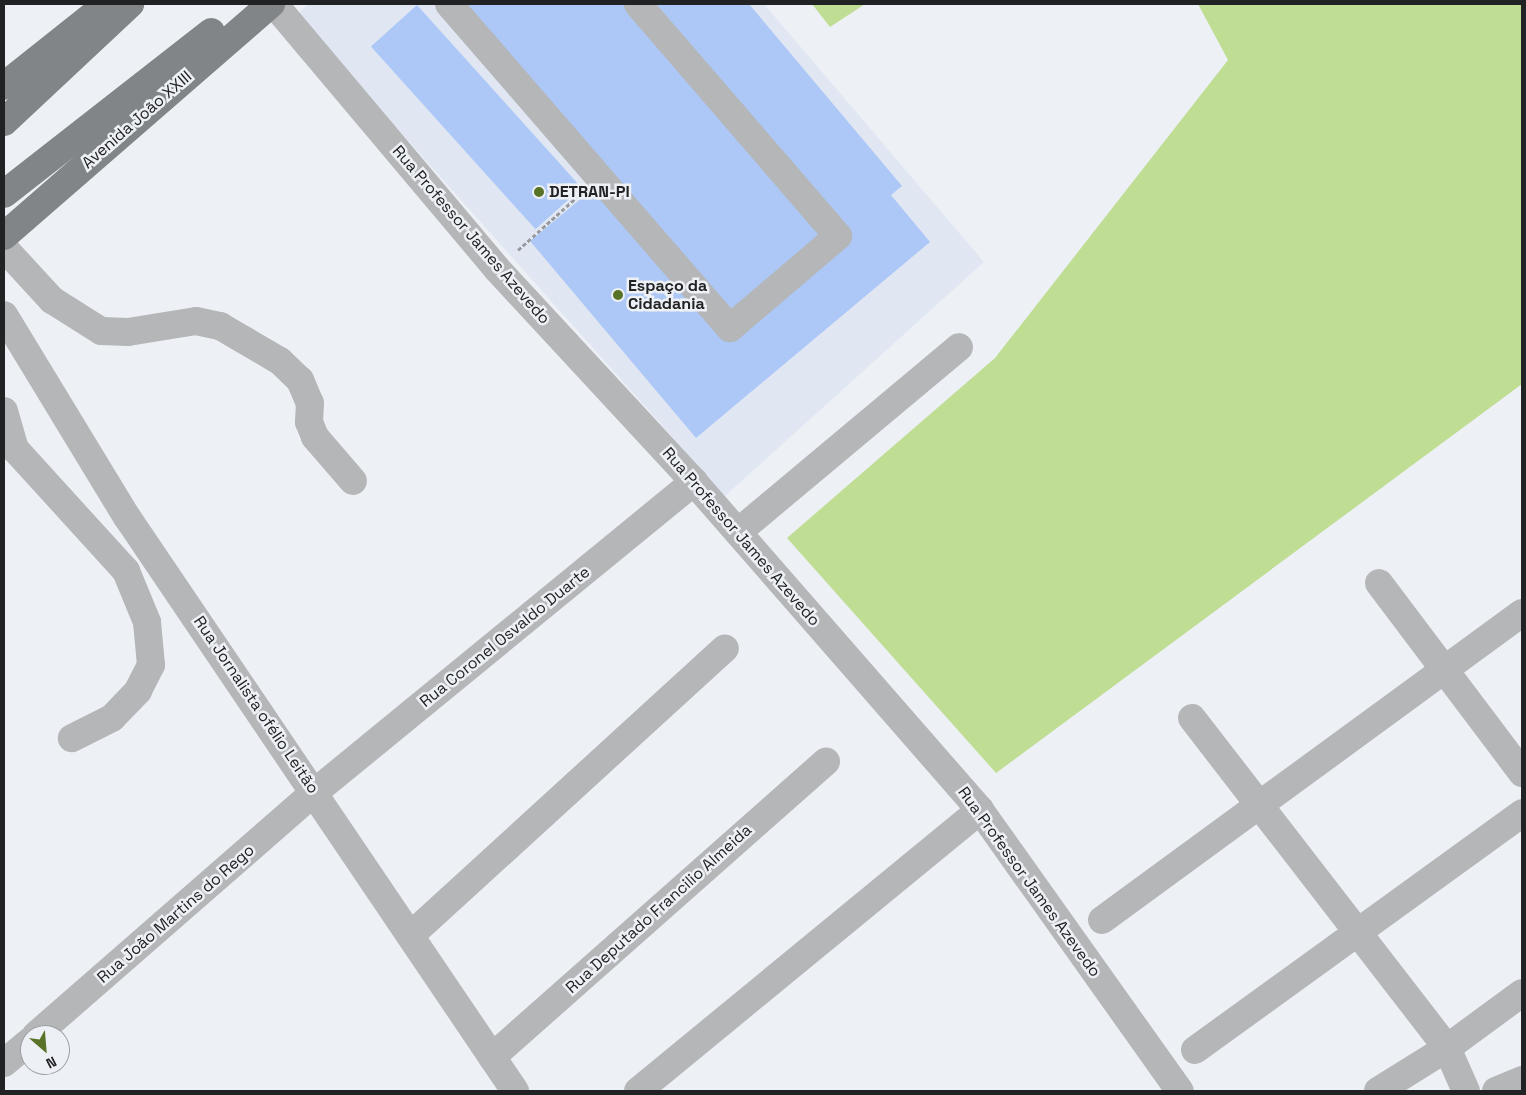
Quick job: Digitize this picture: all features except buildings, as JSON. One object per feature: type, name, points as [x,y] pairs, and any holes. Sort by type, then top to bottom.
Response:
[{"type":"main road","points":[[4,86],[107,4]]},
{"type":"main road","points":[[4,122],[130,4]]},
{"type":"main road","name":"Avenida João XXIII","points":[[4,194],[248,4]]},
{"type":"main road","name":"Avenida João XXIII","points":[[4,236],[272,4]]},
{"type":"street","name":"Rua Professor James Azevedo","points":[[272,4],[497,269],[694,482],[980,810],[1180,1091]]},
{"type":"street","points":[[449,4],[730,328],[838,236],[638,4]]},
{"type":"street","points":[[4,248],[52,300],[101,331],[128,332],[196,322],[220,326],[280,361],[300,380],[310,403],[309,422],[315,437],[354,481]]},
{"type":"street","name":"Rua Jornalista ofélio Leitão","points":[[4,315],[127,516],[515,1091]]},
{"type":"street","points":[[738,532],[959,347]]},
{"type":"street","points":[[4,411],[16,449],[126,571],[147,622],[151,665],[138,691],[112,718],[72,738]]},
{"type":"street","name":"Rua Coronel Osvaldo Duarte","points":[[315,792],[694,482]]},
{"type":"street","points":[[1379,583],[1522,773]]},
{"type":"street","points":[[1102,920],[1522,613]]},
{"type":"street","points":[[411,935],[725,648]]},
{"type":"street","points":[[1192,718],[1446,1048],[1466,1091]]},
{"type":"street","name":"Rua Deputado Francilio Almeida","points":[[492,1057],[826,762]]},
{"type":"street","name":"Rua João Martins do Rego","points":[[47,1025],[315,792]]},
{"type":"street","points":[[638,1091],[980,810]]},
{"type":"street","points":[[1195,1050],[1522,813]]},
{"type":"street","points":[[1378,1091],[1446,1048],[1522,993]]},
{"type":"street","points":[[4,1064],[20,1050]]},
{"type":"street","points":[[1496,1091],[1522,1080]]},
{"type":"path","points":[[497,269],[599,177]]},
{"type":"shaded area","points":[[309,4],[764,4],[984,262],[725,496],[296,15]]},
{"type":"green space","points":[[812,4],[865,4],[830,27]]},
{"type":"green space","points":[[1198,4],[1522,4],[1522,384],[996,773],[787,538],[995,358],[1228,60]]},
{"type":"place","name":"DETRAN-PI","points":[[539,192]]},
{"type":"place","name":"Espaço da Cidadania","points":[[618,295]]}]
